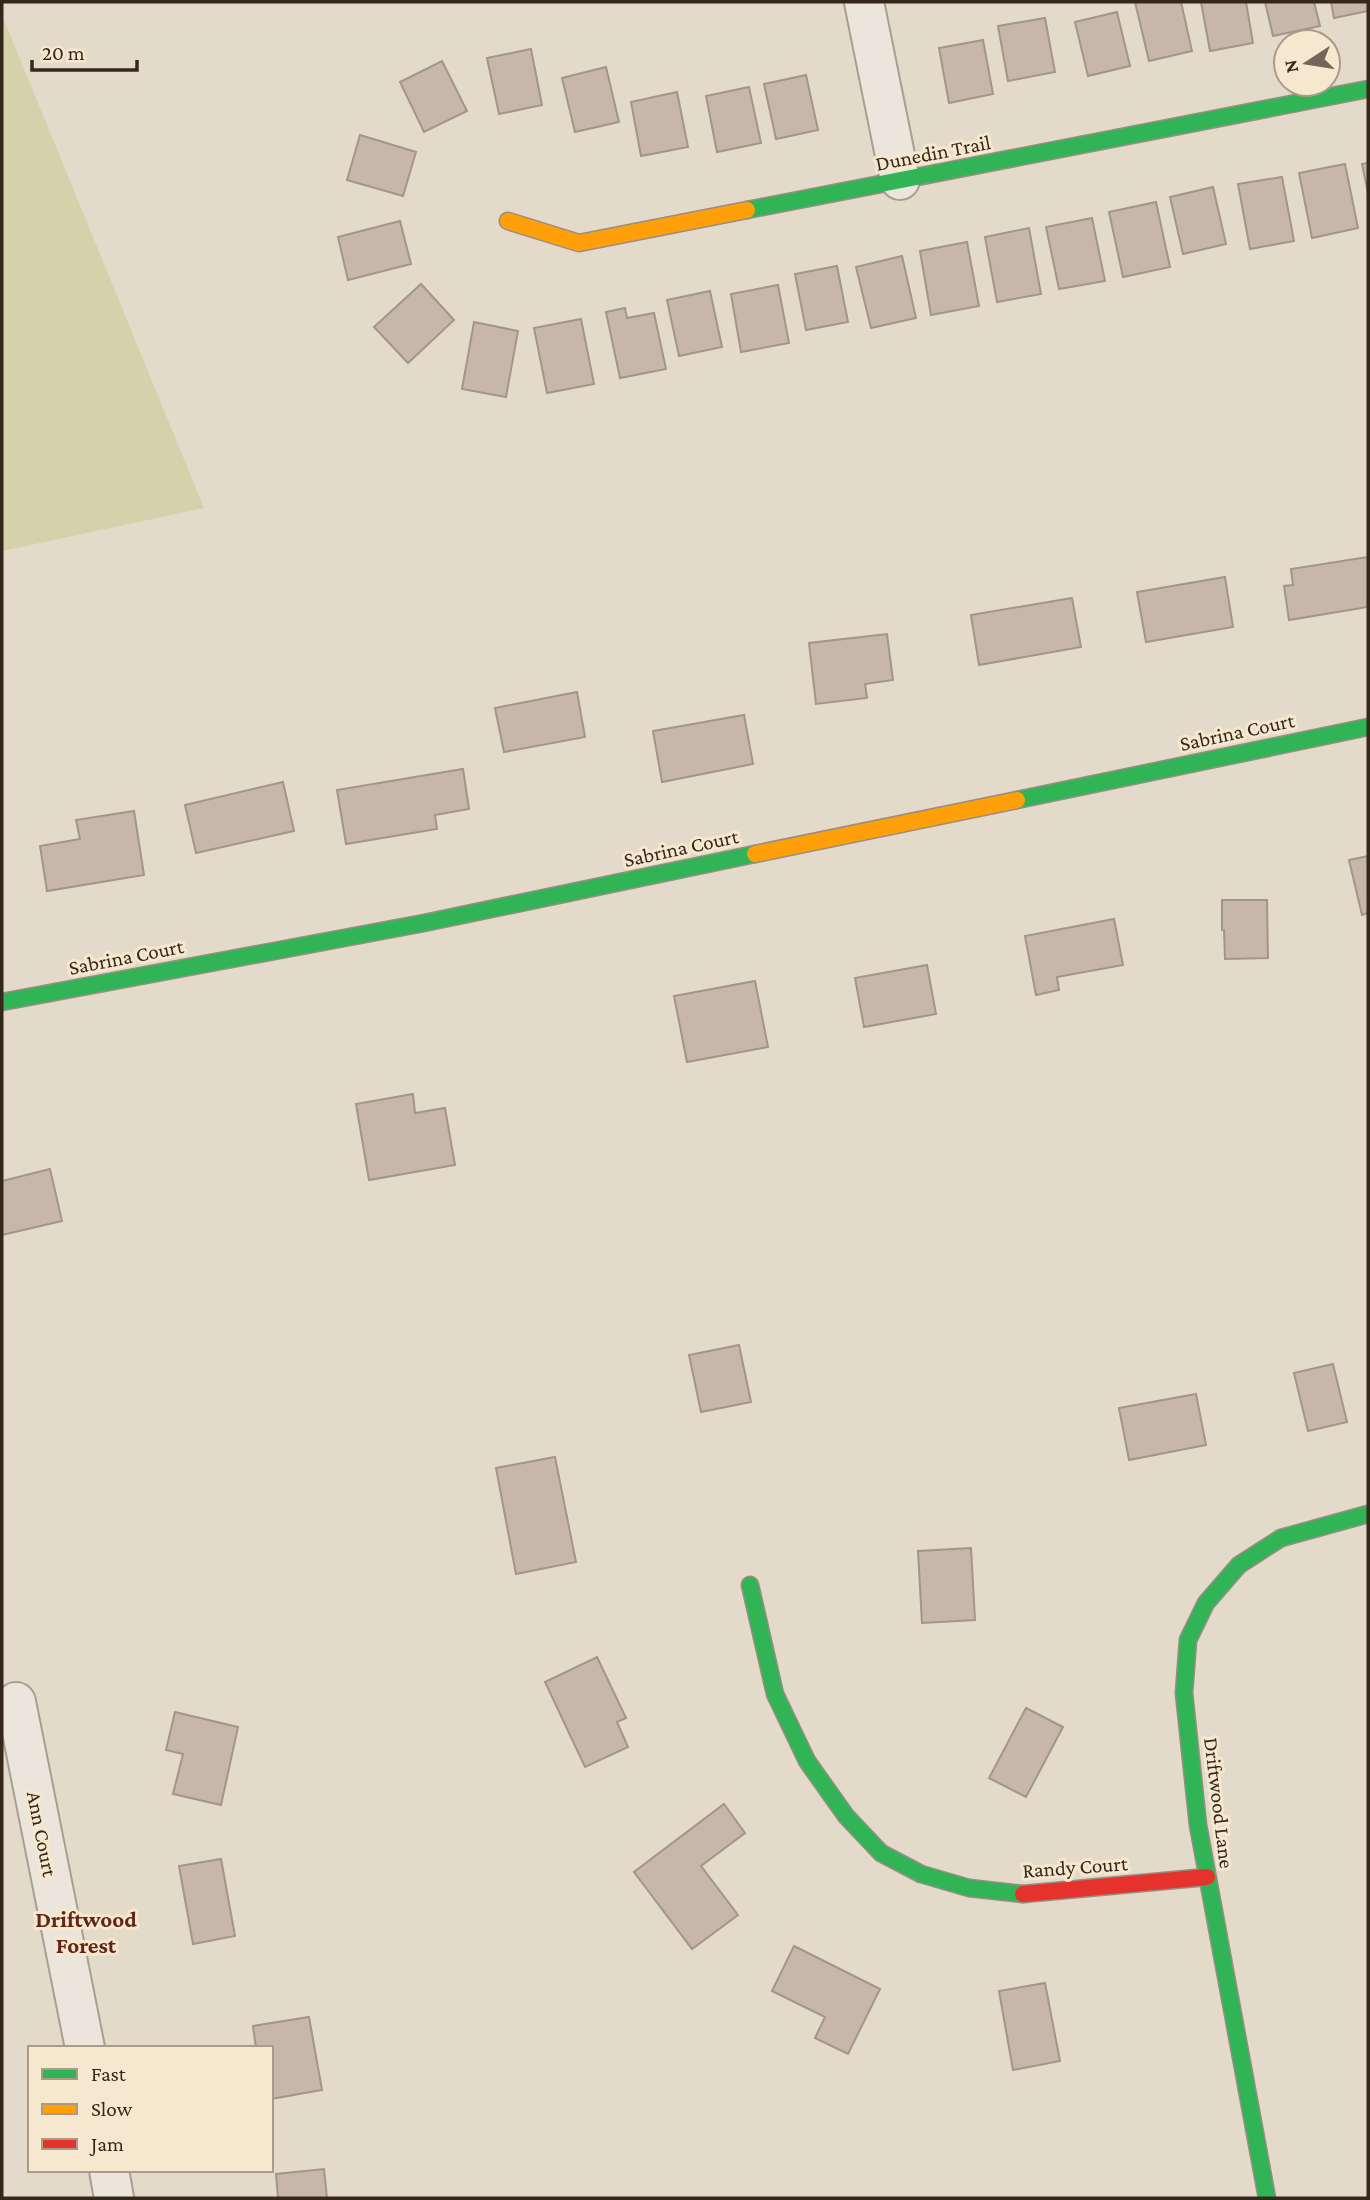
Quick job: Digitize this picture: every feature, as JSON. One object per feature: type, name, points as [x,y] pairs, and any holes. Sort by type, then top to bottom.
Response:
[{"type":"street","points":[[864,2],[900,180]]},
{"type":"street","name":"Dunedin Trail","points":[[508,221],[579,243],[1368,89]]},
{"type":"street","name":"Sabrina Court","points":[[2,1002],[424,923],[1368,727]]},
{"type":"street","name":"Driftwood Lane","points":[[1267,2198],[1198,1825],[1184,1693],[1188,1640],[1206,1603],[1239,1565],[1281,1538],[1368,1514]]},
{"type":"street","name":"Randy Court","points":[[750,1585],[775,1694],[807,1761],[846,1815],[881,1853],[921,1874],[969,1888],[1026,1894],[1207,1877]]},
{"type":"street","name":"Ann Court","points":[[16,1702],[85,2046]]},
{"type":"street","points":[[109,2172],[114,2198]]},
{"type":"shaded area","points":[[2,15],[204,508],[2,551]]},
{"type":"building","points":[[1135,2],[1181,2],[1192,51],[1149,61]]},
{"type":"building","points":[[1201,2],[1246,2],[1253,43],[1210,51]]},
{"type":"building","points":[[1265,2],[1314,2],[1320,26],[1272,28],[1272,32]]},
{"type":"building","points":[[1331,2],[1368,2],[1368,11],[1334,18]]},
{"type":"building","points":[[1117,12],[1130,66],[1088,76],[1075,22]]},
{"type":"building","points":[[1045,18],[1055,72],[1008,81],[998,26]]},
{"type":"building","points":[[983,40],[993,94],[949,103],[939,48]]},
{"type":"building","points":[[531,49],[542,105],[499,114],[487,58]]},
{"type":"building","points":[[442,61],[467,111],[424,132],[400,82]]},
{"type":"building","points":[[606,67],[619,122],[575,132],[562,78]]},
{"type":"building","points":[[806,75],[818,130],[776,139],[764,84]]},
{"type":"building","points":[[749,87],[761,143],[717,152],[706,96]]},
{"type":"building","points":[[677,92],[688,147],[641,156],[631,102]]},
{"type":"building","points":[[360,135],[416,152],[403,196],[347,180]]},
{"type":"building","points":[[1368,163],[1368,193],[1362,164]]},
{"type":"building","points":[[1345,164],[1358,228],[1312,238],[1299,173]]},
{"type":"building","points":[[1282,177],[1294,241],[1250,249],[1238,184]]},
{"type":"building","points":[[1213,187],[1226,244],[1183,254],[1170,197]]},
{"type":"building","points":[[1156,202],[1170,267],[1123,277],[1109,212]]},
{"type":"building","points":[[1092,218],[1105,281],[1059,289],[1046,227]]},
{"type":"building","points":[[400,221],[411,264],[348,280],[338,237]]},
{"type":"building","points":[[1029,228],[1041,294],[997,302],[985,237]]},
{"type":"building","points":[[967,242],[979,306],[931,315],[920,251]]},
{"type":"building","points":[[902,256],[916,318],[871,328],[856,267]]},
{"type":"building","points":[[837,266],[848,322],[806,330],[795,274]]},
{"type":"building","points":[[421,284],[454,320],[408,363],[374,327]]},
{"type":"building","points":[[778,285],[789,343],[741,352],[731,294]]},
{"type":"building","points":[[710,291],[722,347],[679,356],[667,300]]},
{"type":"building","points":[[625,308],[627,318],[654,313],[666,369],[620,378],[606,312]]},
{"type":"building","points":[[581,319],[594,384],[547,393],[534,328]]},
{"type":"building","points":[[474,322],[518,331],[506,397],[462,389]]},
{"type":"building","points":[[1368,557],[1368,607],[1289,620],[1284,586],[1293,585],[1291,569]]},
{"type":"building","points":[[1225,577],[1233,627],[1146,642],[1137,592]]},
{"type":"building","points":[[1072,598],[1081,647],[979,665],[971,615]]},
{"type":"building","points":[[887,634],[893,680],[865,684],[867,698],[816,704],[809,643]]},
{"type":"building","points":[[577,692],[585,737],[504,752],[495,708]]},
{"type":"building","points":[[744,715],[753,764],[662,782],[653,731]]},
{"type":"building","points":[[463,769],[469,809],[435,815],[437,829],[346,844],[337,790]]},
{"type":"building","points":[[283,782],[294,831],[196,853],[185,805]]},
{"type":"building","points":[[134,811],[144,875],[47,891],[40,846],[80,839],[76,820]]},
{"type":"building","points":[[1368,856],[1368,913],[1362,915],[1349,860]]},
{"type":"building","points":[[1222,900],[1267,900],[1268,958],[1225,959]]},
{"type":"building","points":[[1114,919],[1123,965],[1057,977],[1059,990],[1036,995],[1025,936]]},
{"type":"building","points":[[927,965],[936,1014],[864,1027],[855,978]]},
{"type":"building","points":[[755,981],[768,1047],[687,1062],[674,996]]},
{"type":"building","points":[[413,1094],[415,1113],[445,1108],[455,1165],[369,1180],[356,1104]]},
{"type":"building","points":[[50,1169],[62,1221],[2,1235],[2,1181]]},
{"type":"building","points":[[739,1345],[751,1402],[701,1412],[689,1355]]},
{"type":"building","points":[[1333,1364],[1347,1422],[1308,1431],[1294,1373]]},
{"type":"building","points":[[1196,1394],[1206,1445],[1129,1460],[1119,1408]]},
{"type":"building","points":[[555,1457],[576,1562],[516,1574],[496,1468]]},
{"type":"building","points":[[971,1548],[975,1620],[922,1623],[918,1551]]},
{"type":"building","points":[[597,1657],[626,1718],[617,1722],[628,1747],[585,1767],[545,1682]]},
{"type":"building","points":[[1026,1708],[1063,1727],[1026,1797],[989,1778]]},
{"type":"building","points":[[175,1712],[238,1727],[221,1805],[173,1794],[183,1754],[166,1750]]},
{"type":"building","points":[[724,1804],[745,1833],[701,1866],[738,1915],[692,1949],[634,1872]]},
{"type":"building","points":[[221,1859],[235,1936],[193,1944],[179,1866]]},
{"type":"building","points":[[794,1946],[880,1989],[848,2054],[815,2038],[825,2017],[772,1991]]},
{"type":"building","points":[[1045,1983],[1060,2061],[1013,2070],[999,1991]]},
{"type":"building","points":[[309,2017],[322,2090],[273,2099],[273,2046],[256,2046],[253,2026]]},
{"type":"building","points":[[324,2169],[327,2198],[278,2198],[276,2174]]},
{"type":"traffic: fast","points":[[747,210],[1368,89]]},
{"type":"traffic: fast","points":[[1017,800],[1368,727]]},
{"type":"traffic: fast","points":[[2,1002],[424,923],[755,854]]},
{"type":"traffic: fast","points":[[1267,2198],[1198,1825],[1184,1693],[1188,1640],[1206,1603],[1239,1565],[1281,1538],[1368,1514]]},
{"type":"traffic: fast","points":[[750,1585],[775,1694],[807,1761],[846,1816],[881,1853],[921,1874],[969,1888],[1023,1894]]},
{"type":"traffic: slow","points":[[508,221],[579,243],[747,210]]},
{"type":"traffic: slow","points":[[755,854],[1017,800]]},
{"type":"traffic: jam","points":[[1023,1894],[1207,1877]]},
{"type":"district","name":"Driftwood Forest","points":[[86,1932]]}]
